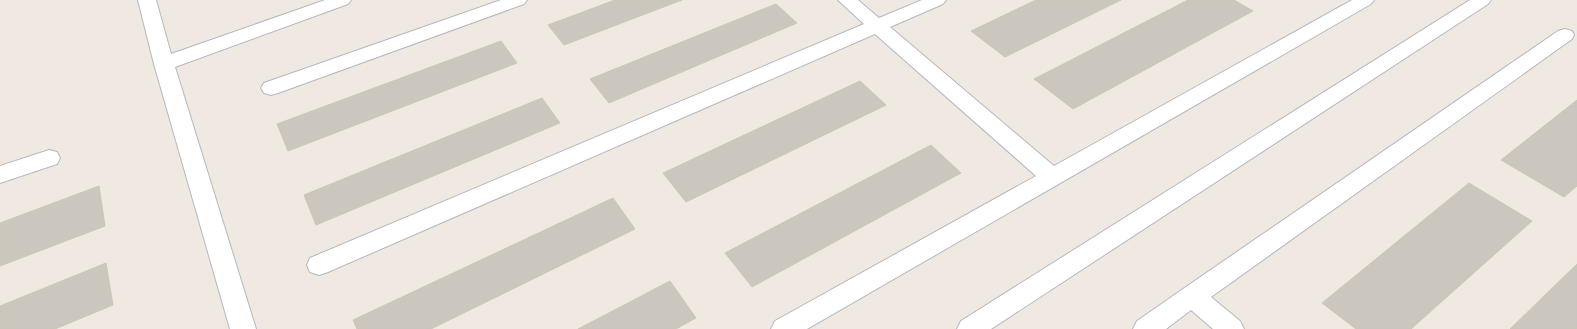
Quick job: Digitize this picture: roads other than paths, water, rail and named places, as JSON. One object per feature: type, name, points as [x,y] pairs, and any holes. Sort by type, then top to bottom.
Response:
[{"type":"street","points":[[147,0],[164,64],[243,329]]},
{"type":"street","points":[[164,64],[342,0]]},
{"type":"street","points":[[271,88],[518,0]]},
{"type":"street","points":[[847,0],[878,25],[1052,178]]},
{"type":"street","points":[[319,265],[937,0]]},
{"type":"street","points":[[784,329],[1364,0]]},
{"type":"street","points":[[970,329],[1482,0]]},
{"type":"street","points":[[1146,329],[1565,35]]},
{"type":"street","points":[[0,175],[49,158]]},
{"type":"street","points":[[1192,296],[1231,329]]}]
